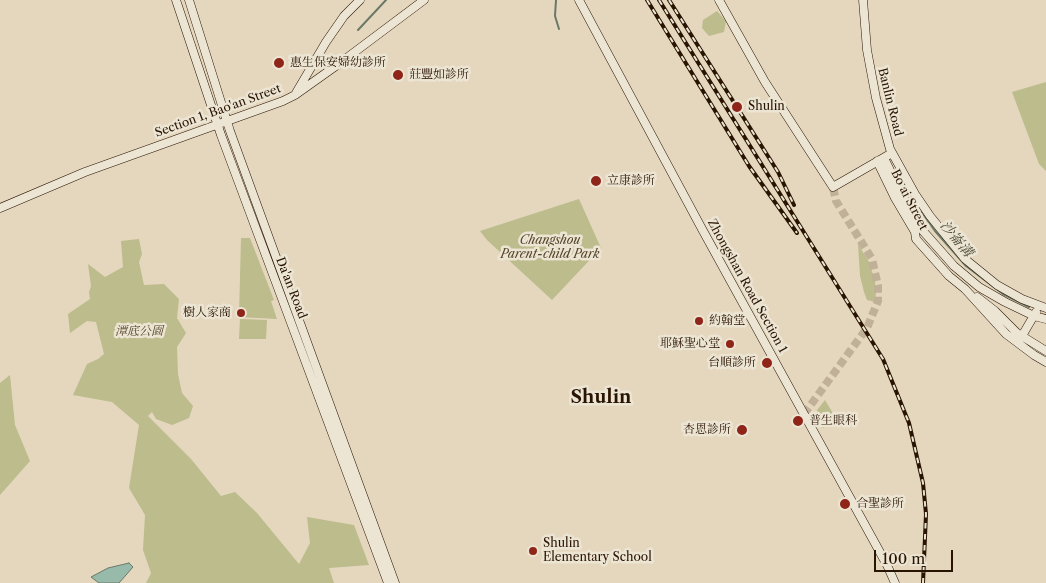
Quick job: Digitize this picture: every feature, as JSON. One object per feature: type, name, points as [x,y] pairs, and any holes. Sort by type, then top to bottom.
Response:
[{"type":"street","name":"Da'an Road","points":[[176,0],[217,125],[388,583]]},
{"type":"street","name":"Da'an Road","points":[[189,0],[227,122],[395,583]]},
{"type":"street","points":[[295,95],[326,42],[344,16],[360,0]]},
{"type":"street","name":"Section 1, Bao'an Street","points":[[0,208],[80,174],[227,122],[295,95],[340,64],[424,0]]},
{"type":"street","name":"Zhongshan Road Section 1","points":[[579,0],[702,229],[886,563],[895,583]]},
{"type":"street","points":[[719,0],[765,82],[833,187],[892,153]]},
{"type":"street","name":"Banlin Road","points":[[863,0],[867,50],[876,98],[892,153],[896,157],[915,194],[930,216],[965,259],[997,285],[1022,299],[1043,307]]},
{"type":"street","name":"Bo ai Street","points":[[880,159],[895,198],[915,232],[916,239],[949,276],[996,311],[1034,355],[1046,362]]},
{"type":"street","name":"Bo ai Street","points":[[880,159],[923,231],[954,266],[979,287],[1034,316]]},
{"type":"street","points":[[1020,340],[1034,316],[1043,307]]},
{"type":"street","points":[[1034,316],[1046,319]]},
{"type":"street","name":"Bo ai Street","points":[[1020,340],[1046,351]]},
{"type":"green space","points":[[717,11],[726,21],[724,32],[709,36],[702,28],[703,20]]},
{"type":"green space","points":[[1046,82],[1046,171],[1039,164],[1012,92]]},
{"type":"green space","name":"Changshou Parent-child Park","points":[[579,199],[601,248],[552,300],[487,240],[480,231]]},
{"type":"green space","points":[[241,238],[250,238],[274,300],[271,301],[277,319],[239,317]]},
{"type":"green space","name":"潭底公園","points":[[139,239],[142,254],[139,262],[144,285],[164,284],[179,299],[177,318],[186,333],[177,347],[178,374],[182,393],[193,406],[189,418],[172,425],[156,419],[152,412],[148,416],[191,459],[221,496],[235,492],[257,513],[299,564],[310,543],[307,517],[354,525],[369,565],[329,568],[334,583],[146,583],[151,573],[143,550],[145,515],[129,488],[139,425],[112,402],[73,395],[87,364],[104,354],[96,322],[87,321],[70,333],[68,314],[90,299],[89,292],[91,286],[88,264],[105,277],[123,267],[121,241]]},
{"type":"green space","points":[[858,244],[869,262],[875,281],[875,302],[867,300],[864,292],[860,276]]},
{"type":"green space","points":[[240,319],[267,320],[266,339],[239,339]]},
{"type":"green space","points":[[10,375],[15,425],[30,461],[0,495],[0,383]]},
{"type":"green space","points":[[825,400],[837,420],[823,428],[816,415],[817,410]]},
{"type":"shaded area","points":[[129,563],[133,567],[119,583],[99,583],[91,577],[108,568]]},
{"type":"waterway","points":[[358,30],[386,0]]},
{"type":"waterway","points":[[556,0],[555,16],[559,29]]},
{"type":"waterway","name":"沙崙溝","points":[[903,180],[914,201],[935,231],[966,266],[1003,294],[1029,307]]},
{"type":"tunnel","points":[[804,414],[867,328],[878,301],[878,286],[872,259],[836,201],[833,187]]},
{"type":"railway","points":[[647,0],[749,166],[797,233]]},
{"type":"railway","points":[[659,0],[883,359],[909,423],[923,483],[926,514],[923,583]]},
{"type":"railway","points":[[669,0],[778,172],[794,205]]},
{"type":"place","name":"惠生保安婦幼診所","points":[[279,63]]},
{"type":"place","name":"莊豐如診所","points":[[398,75]]},
{"type":"place","name":"Shulin","points":[[737,107]]},
{"type":"place","name":"立康診所","points":[[596,181]]},
{"type":"place","name":"樹人家商","points":[[241,313]]},
{"type":"place","name":"約翰堂","points":[[699,321]]},
{"type":"place","name":"耶穌聖心堂","points":[[730,344]]},
{"type":"place","name":"台順診所","points":[[767,363]]},
{"type":"place","name":"普生眼科","points":[[798,421]]},
{"type":"place","name":"杏恩診所","points":[[742,430]]},
{"type":"place","name":"合聖診所","points":[[845,504]]},
{"type":"place","name":"Shulin Elementary School","points":[[533,551]]},
{"type":"district","name":"Shulin","points":[[601,398]]}]
